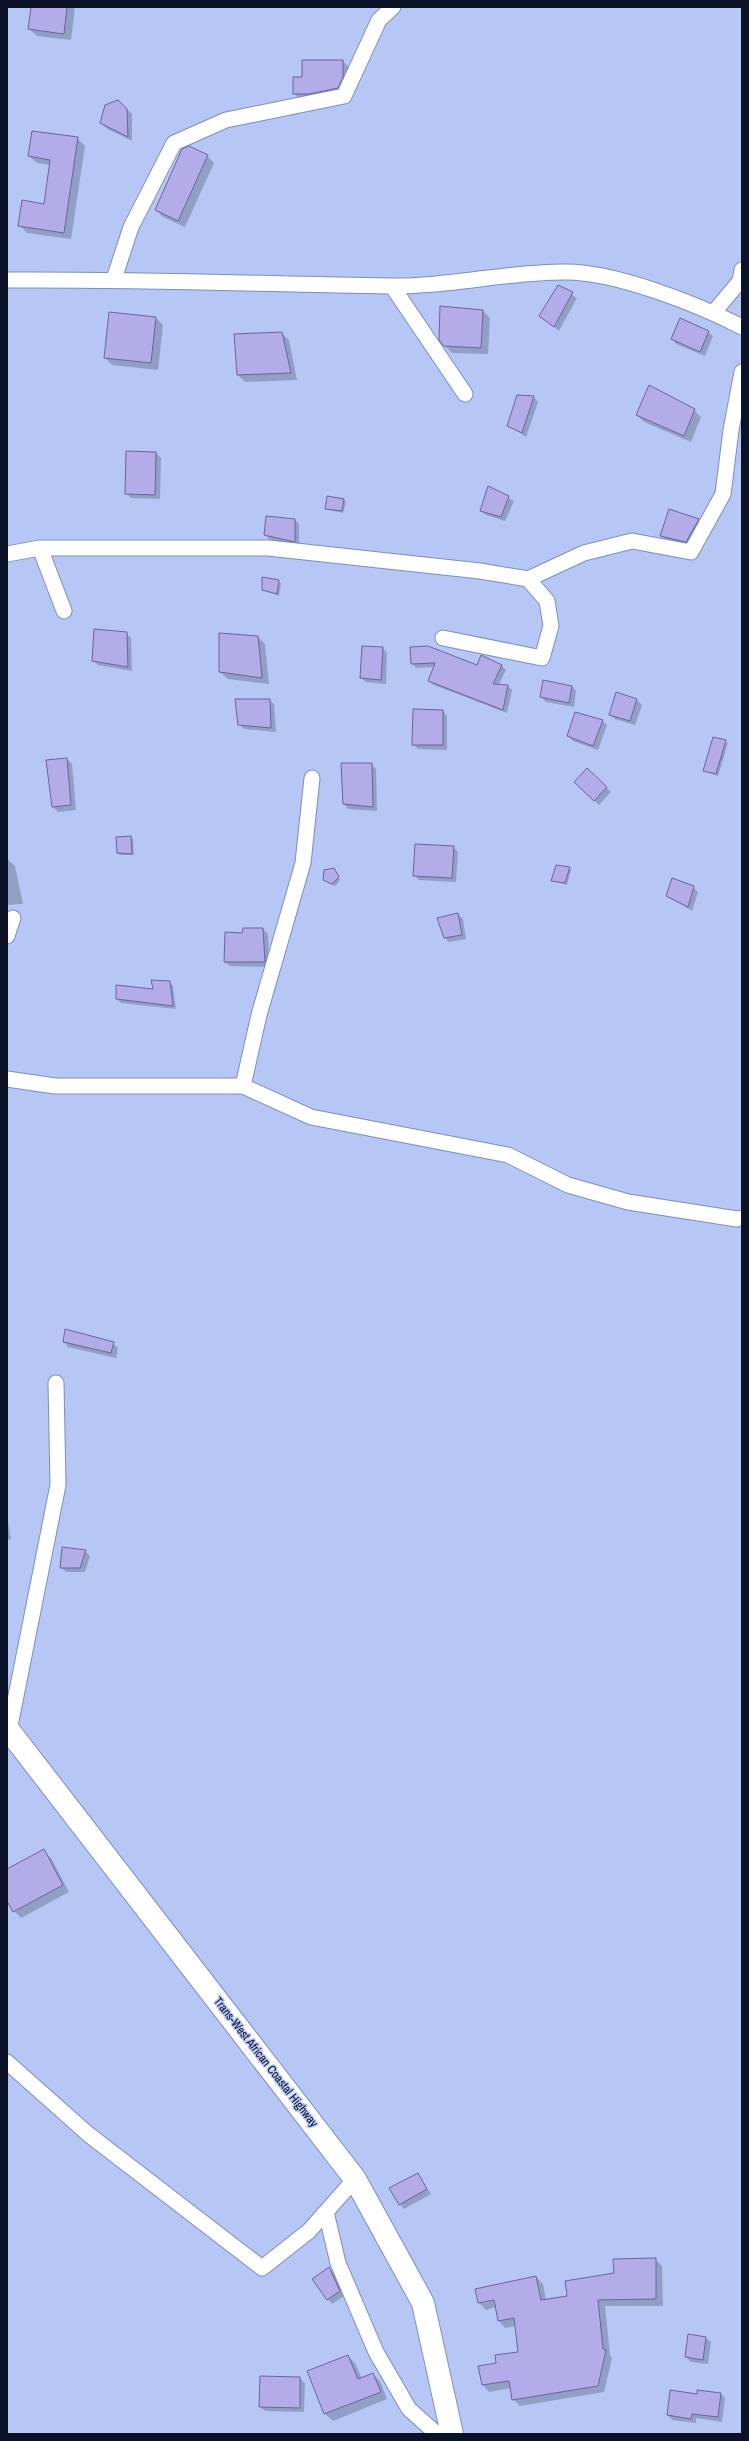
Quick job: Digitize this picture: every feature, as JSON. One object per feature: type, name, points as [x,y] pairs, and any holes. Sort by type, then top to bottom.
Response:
[{"type":"highway","name":"Trans-West African Coastal Highway","points":[[8,1730],[355,2179],[423,2303],[452,2434]]},
{"type":"street","points":[[114,279],[131,226],[174,143],[226,120],[344,96],[379,20],[393,7]]},
{"type":"street","points":[[714,312],[740,281],[742,270]]},
{"type":"street","points":[[7,280],[114,279],[392,286],[566,271],[618,279],[714,312],[742,326]]},
{"type":"street","points":[[392,286],[465,394]]},
{"type":"street","points":[[7,554],[40,548],[268,548],[480,571],[528,579],[584,553],[632,541],[691,552],[723,494],[731,430],[742,372]]},
{"type":"street","points":[[40,548],[64,611]]},
{"type":"street","points":[[443,638],[542,658],[552,626],[547,601],[528,579]]},
{"type":"street","points":[[243,1086],[259,1015],[303,863],[312,778]]},
{"type":"street","points":[[7,936],[13,918]]},
{"type":"street","points":[[7,1079],[55,1086],[243,1086],[311,1117],[508,1156],[568,1185],[628,1202],[737,1219],[742,1218]]},
{"type":"street","points":[[8,1730],[58,1485],[56,1383]]},
{"type":"street","points":[[7,2062],[88,2134],[262,2268],[309,2230],[355,2179]]},
{"type":"street","points":[[326,2212],[338,2263],[376,2352],[409,2409],[437,2434]]},
{"type":"building","points":[[31,7],[67,7],[64,34],[28,29]]},
{"type":"building","points":[[302,60],[343,60],[343,77],[338,88],[309,94],[293,94],[293,77],[302,77]]},
{"type":"building","points":[[118,100],[127,109],[128,137],[100,123],[105,105]]},
{"type":"building","points":[[32,131],[78,137],[64,233],[18,226],[22,200],[44,204],[50,160],[28,156]]},
{"type":"building","points":[[189,146],[208,155],[178,221],[155,210],[182,149]]},
{"type":"building","points":[[558,285],[573,292],[554,327],[539,316]]},
{"type":"building","points":[[440,306],[483,310],[481,348],[444,346],[439,340]]},
{"type":"building","points":[[109,312],[156,317],[151,363],[104,358]]},
{"type":"building","points":[[680,318],[709,331],[700,352],[671,339]]},
{"type":"building","points":[[282,332],[291,373],[237,375],[234,334]]},
{"type":"building","points":[[649,385],[695,409],[684,436],[636,415]]},
{"type":"building","points":[[517,395],[534,396],[522,433],[507,426]]},
{"type":"building","points":[[126,451],[156,452],[155,495],[125,494]]},
{"type":"building","points":[[488,486],[509,496],[501,517],[480,511]]},
{"type":"building","points":[[327,496],[344,499],[342,511],[325,509]]},
{"type":"building","points":[[669,509],[699,519],[686,542],[660,536]]},
{"type":"building","points":[[266,516],[295,519],[295,542],[264,535]]},
{"type":"building","points":[[262,577],[279,580],[277,594],[262,590]]},
{"type":"building","points":[[94,629],[127,632],[128,667],[92,661]]},
{"type":"building","points":[[219,633],[258,636],[262,678],[219,672]]},
{"type":"building","points":[[362,646],[383,647],[381,680],[360,678]]},
{"type":"building","points":[[428,646],[477,665],[481,655],[502,665],[493,684],[508,685],[503,710],[428,681],[435,663],[411,664],[410,647]]},
{"type":"building","points":[[543,680],[572,686],[569,703],[540,697]]},
{"type":"building","points":[[616,692],[637,699],[630,721],[609,715]]},
{"type":"building","points":[[235,699],[270,699],[271,728],[238,725]]},
{"type":"building","points":[[413,709],[443,710],[443,745],[412,745]]},
{"type":"building","points":[[575,712],[603,720],[593,746],[567,736]]},
{"type":"building","points":[[713,737],[726,740],[716,774],[703,771]]},
{"type":"building","points":[[67,758],[71,805],[52,807],[46,760]]},
{"type":"building","points":[[341,763],[372,763],[373,807],[343,804]]},
{"type":"building","points":[[587,768],[607,787],[594,801],[574,782]]},
{"type":"building","points":[[131,836],[132,854],[117,853],[116,837]]},
{"type":"building","points":[[415,844],[454,846],[452,878],[413,876]]},
{"type":"building","points":[[556,865],[570,867],[565,883],[551,881]]},
{"type":"building","points":[[334,868],[339,877],[332,884],[323,880],[324,870]]},
{"type":"building","points":[[672,878],[694,886],[688,907],[666,896]]},
{"type":"building","points":[[458,913],[462,935],[444,938],[437,918]]},
{"type":"building","points":[[243,928],[263,928],[265,962],[224,962],[225,932],[242,933]]},
{"type":"building","points":[[151,980],[170,981],[173,1006],[116,999],[116,985],[153,989]]},
{"type":"building","points":[[65,1329],[114,1342],[111,1353],[63,1342]]},
{"type":"building","points":[[62,1547],[86,1550],[80,1568],[60,1568]]},
{"type":"building","points":[[44,1849],[63,1885],[13,1912],[7,1901],[7,1869]]},
{"type":"building","points":[[418,2173],[427,2189],[399,2205],[389,2188]]},
{"type":"building","points":[[656,2258],[656,2299],[598,2300],[603,2349],[606,2350],[598,2386],[512,2400],[509,2381],[482,2385],[478,2366],[496,2363],[495,2355],[518,2352],[514,2318],[498,2321],[494,2300],[478,2303],[475,2289],[536,2276],[541,2300],[567,2296],[565,2281],[614,2273],[613,2259]]},
{"type":"building","points":[[329,2267],[340,2291],[327,2300],[312,2279]]},
{"type":"building","points":[[688,2334],[706,2337],[703,2360],[685,2357]]},
{"type":"building","points":[[348,2355],[358,2379],[373,2373],[381,2392],[324,2414],[307,2371]]},
{"type":"building","points":[[260,2376],[300,2377],[300,2408],[259,2407]]},
{"type":"building","points":[[670,2390],[697,2394],[697,2390],[721,2393],[718,2417],[692,2414],[691,2419],[667,2415]]}]
